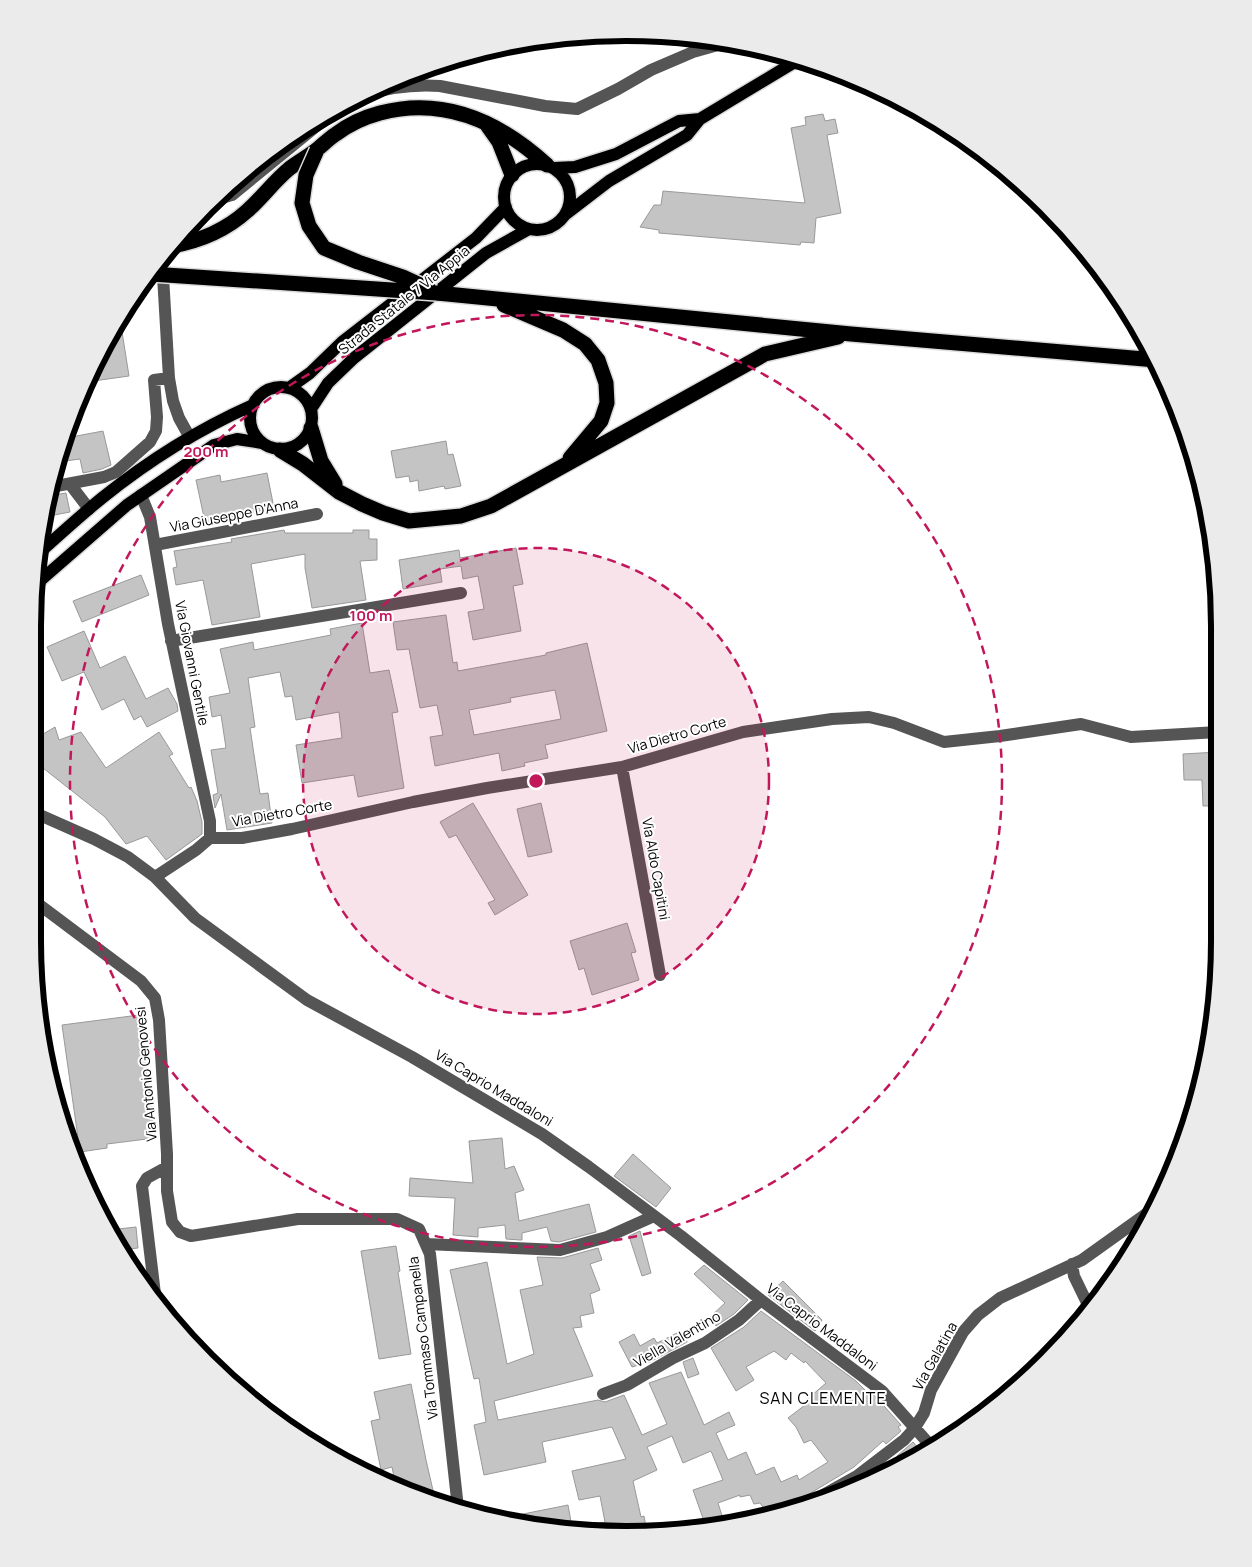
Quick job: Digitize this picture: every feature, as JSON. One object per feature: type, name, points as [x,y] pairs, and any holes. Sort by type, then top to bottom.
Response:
[{"type":"highway","points":[[183,244],[218,232],[246,212],[290,168],[317,150],[337,133],[357,122],[380,113],[402,109],[430,109],[459,113],[484,121],[506,132],[550,166]]},
{"type":"highway","points":[[484,121],[499,142],[512,175]]},
{"type":"highway","points":[[317,150],[306,175],[302,203],[309,226],[324,248],[402,277],[437,293]]},
{"type":"highway","points":[[159,275],[437,293],[851,334],[1146,359]]},
{"type":"highway","points":[[490,299],[564,330],[585,344],[598,360],[606,383],[607,403],[601,421],[565,465]]},
{"type":"highway","points":[[280,450],[303,464],[340,492],[383,513],[409,522],[461,516],[491,506],[765,354],[851,334]]},
{"type":"highway","points":[[311,428],[321,460],[340,492]]},
{"type":"main road","name":"Strada Statale 7 Via Appia","points":[[311,409],[328,383],[354,358],[486,253],[529,229],[540,230],[550,228],[609,182],[686,135],[700,119],[790,65]]},
{"type":"main road","name":"Strada Statale 7 Via Appia","points":[[512,175],[519,169],[537,163],[550,166],[575,167],[616,154],[679,121],[700,119]]},
{"type":"main road","points":[[550,166],[561,173],[570,188],[571,198],[566,214]]},
{"type":"main road","points":[[512,175],[506,185],[504,196],[506,207],[514,221],[529,229]]},
{"type":"main road","name":"Strada Statale 7 Via Appia","points":[[47,546],[89,509],[190,436],[253,405],[259,396],[268,390],[278,387],[289,388],[310,373],[342,342],[476,238],[506,207]]},
{"type":"main road","points":[[253,405],[250,415],[251,426],[255,435],[262,443],[280,450],[296,446],[308,435],[311,428],[311,409],[306,399],[298,392],[289,388]]},
{"type":"main road","points":[[44,577],[127,505],[214,445],[237,439],[262,443]]},
{"type":"street","points":[[399,87],[440,86],[545,106],[577,108],[618,89],[651,70],[693,52],[710,47]]},
{"type":"street","points":[[229,197],[292,146]]},
{"type":"street","points":[[163,269],[169,378],[173,401],[179,418],[190,436]]},
{"type":"street","points":[[58,486],[104,477],[116,472],[150,442],[156,431],[157,417],[154,380],[169,378]]},
{"type":"street","points":[[70,484],[89,509]]},
{"type":"street","name":"Via Giovanni Gentile","points":[[141,495],[150,517],[156,545],[171,641],[210,821],[210,838]]},
{"type":"street","name":"Via Giuseppe D'Anna","points":[[156,545],[317,514]]},
{"type":"street","points":[[171,641],[461,593]]},
{"type":"street","name":"Via Dietro Corte","points":[[210,838],[242,838],[292,829],[412,802],[622,767],[743,732],[832,719],[870,717],[894,723],[944,742],[1081,724],[1131,737],[1211,732]]},
{"type":"street","name":"Via Aldo Capitini","points":[[622,767],[660,976]]},
{"type":"street","name":"Via Caprio Maddaloni","points":[[41,816],[128,857],[155,877],[195,918],[307,1000],[412,1057],[542,1134],[589,1167],[882,1391],[927,1442]]},
{"type":"street","points":[[155,877],[196,850],[210,838]]},
{"type":"street","name":"Via Antonio Genovesi","points":[[41,906],[141,981],[155,998],[160,1020],[167,1167]]},
{"type":"street","points":[[155,1287],[142,1186],[147,1178],[167,1167]]},
{"type":"street","name":"Via Tommaso Campanella","points":[[167,1167],[172,1222],[180,1232],[192,1236],[298,1219],[397,1220],[419,1229],[430,1254],[457,1501]]},
{"type":"street","points":[[426,1244],[560,1250],[606,1237],[654,1216]]},
{"type":"street","name":"Via Galatina","points":[[844,1483],[857,1476],[904,1440],[914,1429],[924,1412],[931,1390],[962,1332],[978,1315],[1000,1298],[1082,1260],[1140,1219]]},
{"type":"street","points":[[1072,1264],[1074,1276],[1086,1302]]},
{"type":"street","name":"Viella Valentino","points":[[603,1394],[627,1385],[672,1358],[705,1343],[739,1320],[761,1300]]},
{"type":"building","points":[[823,114],[825,121],[835,119],[838,133],[827,135],[841,213],[816,218],[814,243],[801,242],[800,245],[659,233],[659,230],[640,227],[654,205],[661,205],[663,191],[805,203],[791,128],[806,125],[805,117]]},
{"type":"building","points":[[122,331],[129,376],[96,381]]},
{"type":"building","points":[[103,431],[111,465],[83,473],[80,459],[65,461],[72,437]]},
{"type":"building","points":[[446,441],[448,455],[453,454],[461,486],[445,489],[444,486],[419,491],[418,480],[410,482],[409,476],[396,478],[391,451]]},
{"type":"building","points":[[267,473],[274,508],[205,522],[196,480],[220,475],[221,482]]},
{"type":"building","points":[[66,493],[70,512],[51,516],[56,495]]},
{"type":"building","points":[[284,530],[285,533],[353,533],[353,530],[369,530],[369,539],[377,539],[377,560],[360,561],[366,600],[312,608],[305,568],[305,554],[251,564],[260,617],[212,625],[203,580],[176,585],[173,568],[177,567],[174,551],[232,542],[231,539]]},
{"type":"building","points":[[516,548],[523,584],[513,586],[521,631],[473,640],[468,612],[484,609],[478,576],[463,579],[461,566],[440,569],[442,582],[403,589],[399,560],[459,550],[460,558]]},
{"type":"building","points":[[141,575],[149,595],[82,622],[73,601]]},
{"type":"building","points":[[446,615],[453,663],[457,662],[458,671],[546,655],[546,653],[587,643],[607,731],[545,745],[548,758],[524,763],[525,766],[502,771],[499,753],[435,766],[430,737],[443,735],[437,705],[420,708],[409,649],[397,650],[393,622]],"holes":[[[555,690],[561,719],[474,735],[469,710],[511,702],[510,698]]]},
{"type":"building","points":[[362,623],[370,673],[389,670],[398,712],[392,713],[404,788],[358,797],[354,775],[302,783],[296,745],[342,738],[339,712],[296,720],[292,696],[285,697],[280,672],[248,678],[255,727],[250,728],[260,794],[268,793],[272,823],[227,830],[221,794],[215,808],[213,795],[218,793],[211,750],[226,748],[221,715],[212,717],[209,697],[230,693],[220,649],[253,642],[254,650],[331,635],[330,629]]},
{"type":"building","points":[[84,631],[100,668],[125,656],[146,699],[168,688],[177,704],[178,711],[147,727],[141,716],[134,720],[124,699],[102,710],[84,672],[62,681],[47,647]]},
{"type":"building","points":[[55,727],[59,740],[81,732],[106,768],[159,732],[173,754],[169,756],[189,788],[191,787],[197,801],[202,822],[202,834],[166,860],[147,836],[126,844],[105,817],[43,768],[41,769],[41,735]]},
{"type":"building","points":[[1211,752],[1211,806],[1203,806],[1202,780],[1184,780],[1183,754]]},
{"type":"building","points":[[473,803],[528,895],[495,915],[488,903],[495,900],[456,835],[449,838],[440,822]]},
{"type":"building","points":[[541,803],[552,852],[528,857],[517,809]]},
{"type":"building","points":[[627,923],[636,952],[631,953],[639,980],[592,995],[584,968],[579,970],[570,941]]},
{"type":"building","points":[[139,1015],[155,1138],[107,1144],[107,1148],[81,1152],[62,1025]]},
{"type":"building","points":[[502,1138],[505,1169],[514,1166],[524,1190],[515,1193],[519,1221],[589,1204],[596,1232],[559,1242],[551,1241],[547,1227],[522,1233],[522,1240],[506,1239],[505,1225],[478,1228],[478,1237],[453,1235],[455,1198],[409,1196],[410,1178],[473,1183],[469,1141]]},
{"type":"building","points":[[633,1154],[671,1188],[656,1207],[614,1176]]},
{"type":"building","points":[[136,1227],[138,1248],[130,1249],[118,1229]]},
{"type":"building","points":[[640,1231],[651,1273],[642,1276],[629,1236]]},
{"type":"building","points":[[396,1246],[400,1271],[398,1272],[411,1354],[379,1359],[361,1251]]},
{"type":"building","points":[[598,1248],[602,1260],[590,1264],[600,1290],[590,1294],[594,1313],[580,1316],[582,1327],[573,1328],[593,1376],[494,1401],[498,1420],[598,1400],[605,1402],[624,1395],[642,1435],[667,1424],[649,1383],[681,1372],[704,1425],[729,1412],[735,1425],[716,1433],[728,1460],[746,1452],[756,1475],[774,1467],[781,1482],[797,1475],[799,1480],[828,1462],[811,1440],[804,1443],[796,1427],[788,1418],[805,1405],[803,1403],[826,1383],[805,1361],[804,1363],[791,1353],[786,1360],[774,1351],[746,1367],[754,1380],[736,1391],[711,1348],[744,1327],[761,1311],[876,1397],[901,1425],[898,1427],[901,1431],[886,1444],[883,1441],[854,1467],[801,1499],[764,1509],[760,1503],[754,1504],[750,1495],[740,1497],[740,1495],[718,1503],[723,1518],[704,1521],[693,1490],[723,1480],[711,1451],[683,1463],[672,1436],[647,1447],[657,1470],[633,1481],[641,1517],[644,1516],[646,1525],[597,1524],[605,1522],[600,1496],[579,1500],[572,1471],[626,1459],[612,1427],[542,1442],[546,1462],[484,1475],[474,1425],[486,1422],[479,1378],[474,1379],[450,1270],[487,1262],[507,1364],[534,1354],[520,1290],[543,1285],[537,1257],[562,1258]]},
{"type":"building","points":[[704,1265],[748,1300],[734,1314],[716,1326],[710,1317],[725,1303],[694,1274]]},
{"type":"building","points":[[783,1281],[822,1320],[815,1331],[768,1295]]},
{"type":"building","points":[[679,1332],[684,1342],[687,1342],[650,1362],[632,1367],[619,1342],[634,1334],[640,1346],[654,1338],[657,1343]]},
{"type":"building","points":[[693,1358],[699,1374],[688,1378],[683,1362]]},
{"type":"building","points":[[411,1384],[434,1493],[394,1477],[392,1467],[381,1470],[371,1421],[380,1419],[374,1392]]},
{"type":"building","points":[[913,1442],[918,1447],[899,1458],[897,1456]]},
{"type":"building","points":[[568,1505],[571,1523],[550,1521],[515,1516]]},
{"type":"district","name":"SAN CLEMENTE","points":[[823,1398]]}]
